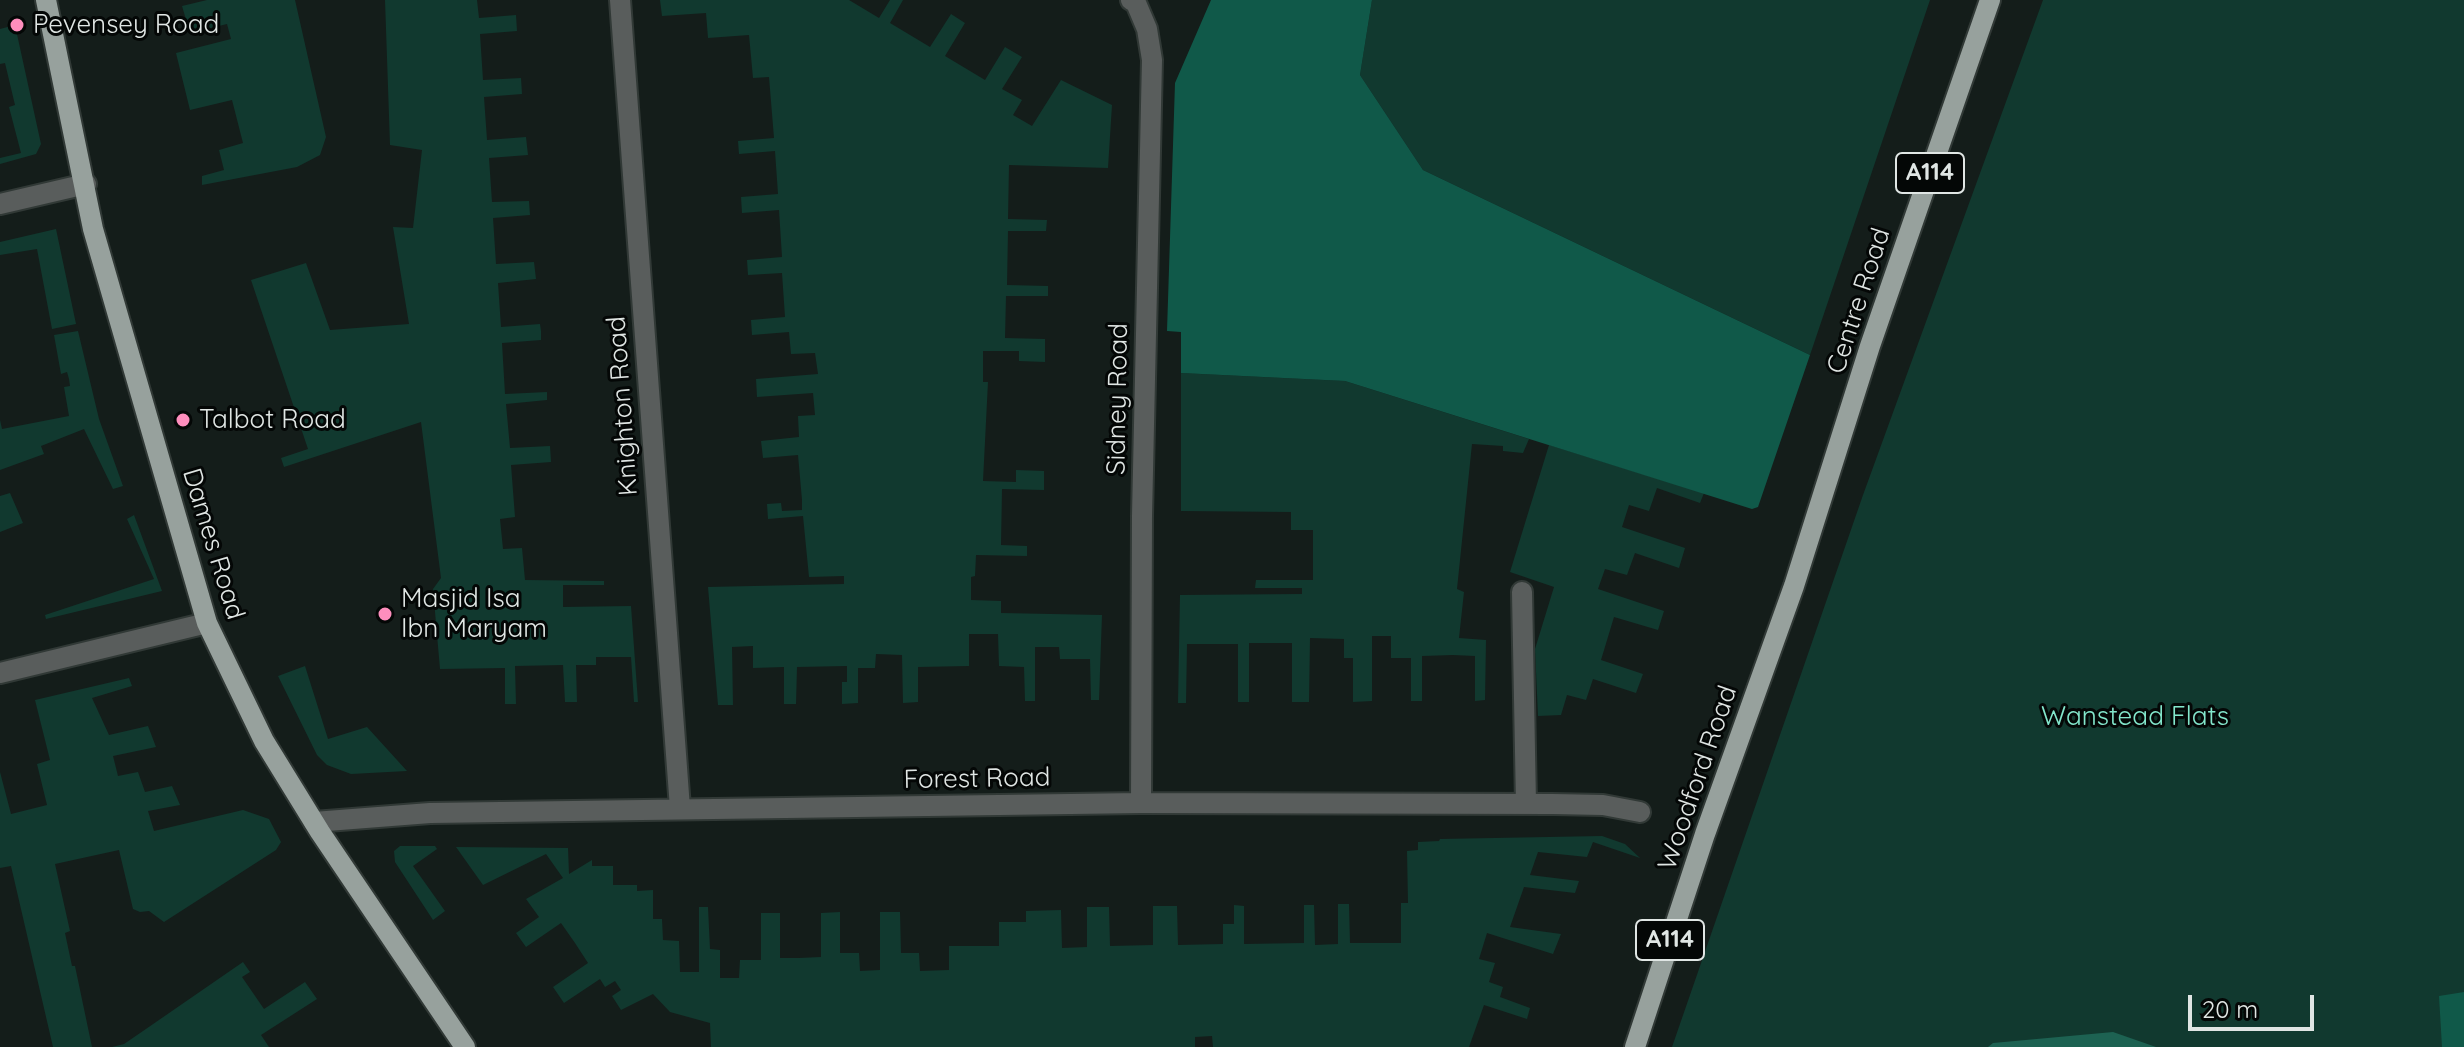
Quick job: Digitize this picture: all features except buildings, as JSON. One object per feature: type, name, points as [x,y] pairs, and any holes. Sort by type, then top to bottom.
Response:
[{"type":"main road","name":"Dames Road","points":[[46,0],[93,229],[207,623],[264,741],[314,822],[465,1047]]},
{"type":"main road","name":"Centre Road","points":[[1813,528],[1870,346],[1990,0]]},
{"type":"main road","name":"Woodford Road","points":[[1635,1047],[1705,834],[1813,528]]},
{"type":"street","name":"Knighton Road","points":[[620,0],[680,808]]},
{"type":"street","name":"Sidney Road","points":[[1131,0],[1136,3],[1147,29],[1152,60],[1143,444],[1141,803]]},
{"type":"street","points":[[0,204],[86,184]]},
{"type":"street","points":[[1522,592],[1526,804]]},
{"type":"street","points":[[0,673],[207,623]]},
{"type":"street","name":"Forest Road","points":[[314,822],[430,813],[1141,803],[1603,805],[1640,812]]},
{"type":"green space","points":[[207,0],[295,0],[326,137],[320,155],[297,167],[202,185],[202,176],[224,170],[219,150],[243,143],[232,100],[190,110],[176,53],[231,39],[227,24],[190,33],[182,6]]},
{"type":"green space","points":[[385,0],[477,0],[479,18],[516,15],[517,31],[480,34],[483,80],[521,78],[522,94],[484,97],[487,140],[526,137],[528,155],[489,158],[492,202],[529,201],[530,215],[493,218],[496,264],[534,262],[536,279],[498,283],[501,327],[540,324],[541,331],[541,340],[502,343],[505,394],[547,392],[547,400],[506,404],[510,448],[550,446],[551,462],[511,465],[515,517],[500,519],[503,549],[522,548],[525,580],[604,581],[604,585],[563,585],[563,607],[631,606],[638,702],[634,702],[631,657],[596,657],[596,665],[576,665],[577,702],[565,702],[563,665],[515,666],[516,704],[505,704],[505,668],[440,669],[433,589],[441,578],[421,422],[284,467],[281,458],[308,449],[251,280],[306,263],[330,330],[409,324],[393,227],[413,228],[422,150],[390,145]]},
{"type":"green space","points":[[660,0],[849,0],[879,18],[890,0],[903,0],[890,23],[930,47],[951,14],[965,23],[945,56],[985,80],[1005,47],[1022,57],[1002,89],[1022,100],[1013,115],[1032,126],[1061,80],[1112,105],[1108,168],[1009,165],[1008,219],[1047,220],[1046,231],[1008,231],[1007,285],[1048,286],[1048,296],[1006,296],[1005,338],[1045,339],[1045,362],[1019,361],[1019,351],[983,351],[983,382],[988,382],[983,481],[1016,482],[1016,470],[1044,471],[1044,490],[1002,489],[1001,545],[1027,546],[1027,556],[976,555],[975,576],[971,577],[971,600],[1001,601],[1001,613],[1102,615],[1099,700],[1091,700],[1090,659],[1060,659],[1059,647],[1035,647],[1035,701],[1025,701],[1024,667],[999,666],[998,634],[969,634],[969,666],[918,667],[918,702],[903,703],[902,655],[876,654],[875,668],[858,668],[858,703],[842,704],[842,682],[847,682],[847,666],[797,667],[796,704],[784,704],[784,667],[753,668],[753,646],[732,647],[733,705],[718,705],[708,587],[844,584],[844,576],[809,577],[803,516],[768,519],[767,504],[781,503],[782,511],[802,510],[798,455],[763,458],[761,441],[799,437],[798,416],[815,415],[813,393],[757,397],[756,379],[818,374],[815,353],[791,354],[789,332],[752,335],[751,320],[785,317],[782,273],[748,275],[747,260],[782,257],[779,210],[742,213],[741,197],[778,194],[775,151],[739,154],[738,141],[774,138],[769,77],[753,78],[749,35],[708,38],[706,13],[662,16]]},
{"type":"green space","points":[[1372,0],[1930,0],[1810,355],[1423,170],[1360,75]]},
{"type":"green space","name":"Wanstead Flats","points":[[2043,0],[2464,0],[2464,1047],[1672,1047],[1863,495]]},
{"type":"green space","points":[[15,25],[41,144],[36,154],[0,164],[0,158],[21,153],[9,107],[15,105],[5,63],[0,64],[0,29]]},
{"type":"green space","points":[[56,229],[76,324],[52,329],[37,249],[0,255],[0,242]]},
{"type":"green space","points":[[78,331],[99,419],[123,486],[113,489],[84,429],[41,446],[44,454],[0,470],[0,420],[2,429],[69,416],[64,387],[70,386],[69,379],[67,372],[61,374],[54,335]]},
{"type":"green space","points":[[1181,373],[1345,381],[1529,439],[1523,453],[1503,451],[1503,446],[1472,444],[1457,589],[1464,592],[1459,638],[1486,640],[1485,700],[1475,701],[1475,656],[1453,655],[1422,656],[1422,701],[1411,701],[1411,658],[1391,658],[1391,636],[1372,636],[1372,701],[1353,702],[1353,658],[1344,658],[1344,639],[1310,638],[1309,702],[1292,702],[1292,643],[1249,643],[1249,702],[1238,702],[1238,644],[1187,644],[1186,703],[1178,703],[1180,595],[1302,594],[1302,588],[1255,588],[1256,580],[1313,580],[1313,530],[1291,530],[1291,512],[1181,511]]},
{"type":"green space","points":[[1549,445],[1704,493],[1700,503],[1657,488],[1649,511],[1629,505],[1622,527],[1685,548],[1679,568],[1635,553],[1627,575],[1605,569],[1598,589],[1664,611],[1658,630],[1614,617],[1601,660],[1643,674],[1636,693],[1593,679],[1586,700],[1567,695],[1561,715],[1538,716],[1535,649],[1554,587],[1510,572]]},
{"type":"green space","points":[[10,493],[23,523],[0,532],[0,496]]},
{"type":"green space","points":[[134,515],[162,591],[46,619],[45,615],[154,579],[127,519]]},
{"type":"green space","points":[[305,666],[328,739],[367,727],[407,771],[351,774],[327,765],[317,755],[278,676]]},
{"type":"green space","points":[[129,678],[132,686],[92,698],[109,735],[148,726],[156,747],[113,756],[118,776],[138,772],[145,792],[172,786],[180,805],[148,811],[154,831],[243,810],[269,819],[281,842],[276,850],[164,922],[149,911],[133,909],[119,850],[55,864],[70,931],[65,933],[92,1047],[53,1047],[11,866],[0,868],[0,772],[11,814],[47,805],[37,764],[50,760],[35,700]]},
{"type":"green space","points":[[1602,836],[1625,844],[1640,858],[1593,842],[1587,857],[1538,852],[1530,875],[1579,881],[1575,893],[1524,887],[1510,927],[1561,934],[1553,954],[1487,933],[1479,959],[1495,963],[1489,982],[1503,987],[1500,997],[1530,1008],[1527,1019],[1484,1005],[1469,1047],[1213,1047],[1212,1036],[1195,1037],[1195,1047],[711,1047],[710,1023],[670,1012],[653,994],[621,1010],[612,996],[621,990],[615,981],[605,987],[600,979],[564,1003],[553,987],[588,963],[575,943],[561,923],[526,947],[516,933],[539,917],[526,899],[563,878],[546,854],[483,885],[456,847],[568,848],[569,874],[592,860],[592,866],[613,866],[613,885],[637,885],[637,891],[653,890],[653,919],[662,919],[663,940],[679,941],[680,972],[699,972],[699,907],[708,907],[710,949],[720,950],[720,978],[739,978],[740,960],[761,960],[761,913],[780,913],[780,958],[799,958],[821,957],[821,913],[840,912],[840,953],[859,953],[860,971],[880,970],[880,912],[900,912],[901,953],[919,953],[920,971],[949,970],[949,946],[999,946],[999,922],[1026,922],[1026,911],[1061,910],[1062,948],[1087,947],[1087,907],[1109,907],[1110,946],[1153,945],[1153,906],[1177,906],[1178,945],[1223,944],[1223,924],[1234,924],[1234,905],[1244,906],[1244,944],[1304,943],[1304,905],[1314,905],[1315,945],[1338,944],[1338,904],[1349,904],[1350,943],[1401,943],[1401,903],[1408,903],[1407,851],[1418,850],[1418,842]]},
{"type":"green space","points":[[400,846],[435,846],[437,849],[413,866],[445,911],[433,920],[395,862],[394,851]]},
{"type":"green space","points":[[243,962],[250,972],[242,977],[264,1009],[305,982],[317,999],[261,1035],[269,1047],[112,1047],[124,1044]]},
{"type":"shaded area","points":[[1211,0],[1372,0],[1360,75],[1423,170],[1810,355],[1758,507],[1752,509],[1345,381],[1181,373],[1181,332],[1167,331],[1175,83]]},
{"type":"shaded area","points":[[2464,992],[2464,1047],[2442,1047],[2439,996]]},
{"type":"shaded area","points":[[2113,1032],[2156,1047],[1988,1047],[1993,1043]]},
{"type":"place","name":"Pevensey Road","points":[[17,25]]},
{"type":"place","name":"Talbot Road","points":[[183,420]]},
{"type":"place","name":"Masjid Isa Ibn Maryam","points":[[385,614]]}]
